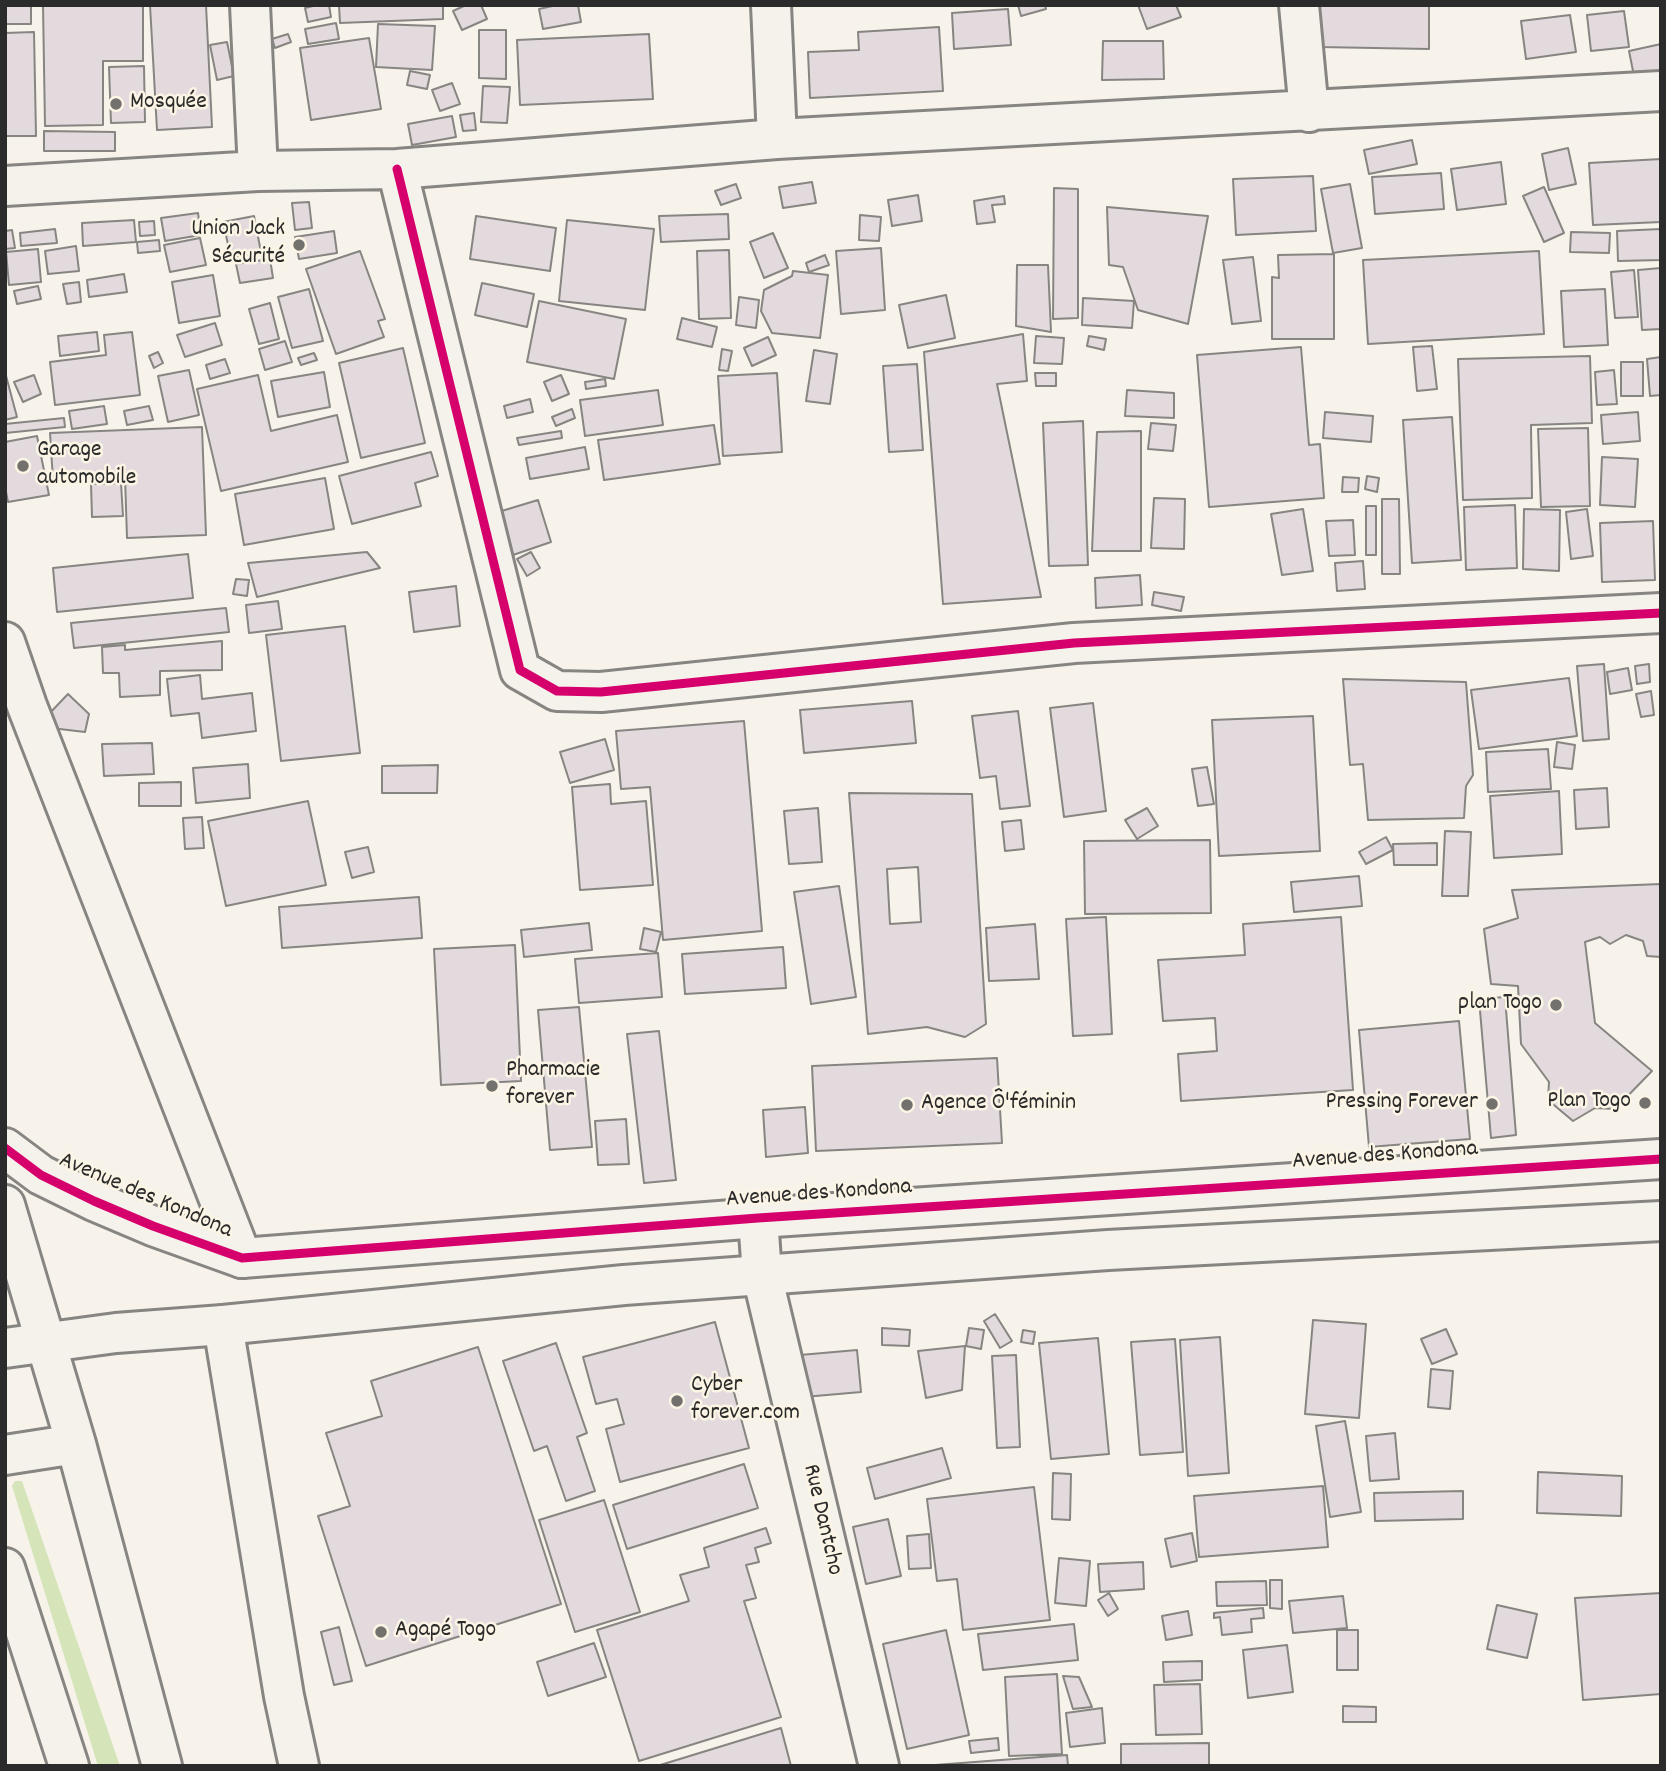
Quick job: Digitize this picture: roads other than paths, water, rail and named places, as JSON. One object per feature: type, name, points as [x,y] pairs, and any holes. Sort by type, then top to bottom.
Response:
[{"type":"main road","points":[[250,5],[258,170]]},
{"type":"main road","points":[[771,5],[777,139]]},
{"type":"main road","points":[[1299,5],[1309,112]]},
{"type":"main road","points":[[5,186],[258,170],[397,169],[777,139],[1661,91]]},
{"type":"main road","points":[[397,169],[520,670],[557,691],[601,692],[1074,643],[1661,613]]},
{"type":"main road","points":[[5,642],[32,719],[242,1258]]},
{"type":"main road","name":"Avenue des Kondona","points":[[5,1148],[41,1175],[94,1201],[153,1226],[242,1258],[758,1218],[1661,1159]]},
{"type":"main road","points":[[5,1205],[76,1444],[162,1766]]},
{"type":"main road","name":"Rue Dantcho","points":[[758,1218],[762,1275],[879,1766]]},
{"type":"main road","points":[[5,1348],[116,1333],[223,1325],[624,1285],[1108,1250],[1661,1220]]},
{"type":"main road","points":[[223,1325],[284,1696],[299,1766]]},
{"type":"main road","points":[[5,1455],[76,1444]]},
{"type":"main road","points":[[5,1568],[69,1766]]},
{"type":"place","name":"Mosquée","points":[[116,104]]},
{"type":"place","name":"Union Jack Sécurité","points":[[299,245]]},
{"type":"place","name":"Garage automobile","points":[[23,466]]},
{"type":"place","name":"plan Togo","points":[[1556,1005]]},
{"type":"place","name":"Pharmacie forever","points":[[492,1086]]},
{"type":"place","name":"Plan Togo","points":[[1645,1103]]},
{"type":"place","name":"Pressing Forever","points":[[1492,1104]]},
{"type":"place","name":"Agence Ô'féminin","points":[[907,1105]]},
{"type":"place","name":"Cyber forever.com","points":[[677,1401]]},
{"type":"place","name":"Agapé Togo","points":[[381,1632]]}]
